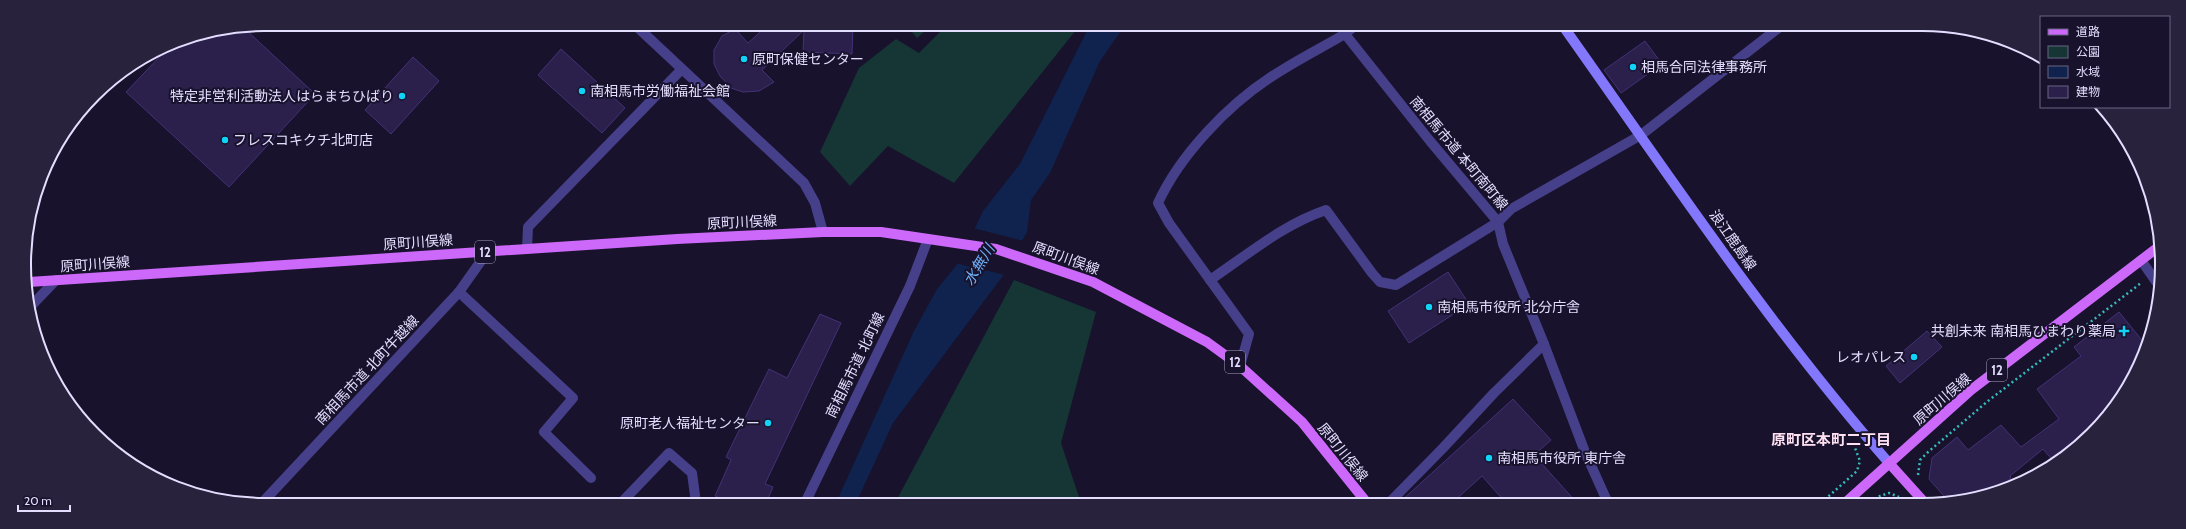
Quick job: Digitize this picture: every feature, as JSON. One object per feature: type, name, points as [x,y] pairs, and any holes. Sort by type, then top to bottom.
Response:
[{"type":"main road","name":"浪江鹿島線","points":[[1567,31],[1780,330],[1840,406],[1889,463]]},
{"type":"main road","name":"原町川俣線","points":[[31,282],[488,251],[824,232],[881,232],[941,240],[996,249],[1066,271],[1093,282],[1155,313],[1207,342],[1240,366],[1302,422],[1363,498]]},
{"type":"main road","name":"原町川俣線","points":[[1851,498],[1972,390],[2155,250]]},
{"type":"main road","points":[[1889,463],[1920,498]]},
{"type":"street","points":[[641,31],[681,70],[804,183],[815,203],[824,232]]},
{"type":"street","points":[[1240,366],[1249,334],[1169,223],[1158,203],[1169,180],[1223,115],[1270,77],[1349,31]]},
{"type":"street","points":[[1210,280],[1277,235],[1306,218],[1326,210],[1380,282],[1396,285],[1498,222],[1512,209],[1641,135],[1775,31]]},
{"type":"street","name":"南相馬市道 本町南町線","points":[[1346,34],[1425,135],[1498,222],[1502,244],[1544,344],[1585,452],[1606,498]]},
{"type":"street","points":[[527,249],[528,227],[681,70]]},
{"type":"street","name":"南相馬市道 北町線","points":[[806,498],[910,286],[928,239]]},
{"type":"street","name":"南相馬市道 北町牛越線","points":[[267,498],[459,292],[488,251]]},
{"type":"street","points":[[2141,260],[2155,280]]},
{"type":"street","points":[[34,303],[56,280]]},
{"type":"street","points":[[459,292],[573,398],[544,432],[591,478]]},
{"type":"street","points":[[1394,498],[1443,448],[1494,392],[1544,344]]},
{"type":"street","points":[[626,498],[669,454],[692,474],[695,498]]},
{"type":"path","points":[[1919,479],[1917,470],[1920,460],[1926,453],[1988,401],[2152,275]]},
{"type":"path","points":[[1827,498],[1857,471],[1860,461],[1855,448]]},
{"type":"path","points":[[1877,498],[1889,492],[1900,497]]},
{"type":"green space","points":[[911,31],[925,31],[917,38]]},
{"type":"green space","points":[[941,31],[1075,31],[954,183],[888,146],[850,186],[820,152],[859,68],[896,39],[919,53]]},
{"type":"green space","points":[[1014,280],[1096,312],[1061,443],[1079,498],[898,498]]},
{"type":"water","name":"水無川","points":[[1087,31],[1121,31],[1100,61],[1050,173],[1031,200],[1027,232],[1002,277],[893,423],[858,498],[838,498],[913,333],[937,289],[959,262],[983,211],[1020,164]]},
{"type":"pier","points":[[973,228],[1024,241],[1005,275],[955,263]]},
{"type":"building","name":"フレスコキクチ北町店","points":[[247,31],[315,94],[229,187],[126,92],[161,55],[189,43],[219,35]]},
{"type":"building","name":"原町保健センター","points":[[731,31],[737,31],[748,43],[761,31],[803,31],[762,70],[774,82],[759,91],[743,92],[731,88],[720,76],[714,64],[714,50],[722,36]]},
{"type":"building","name":"原町保健センター","points":[[804,31],[853,31],[852,54],[803,52]]},
{"type":"building","name":"相馬合同法律事務所","points":[[1645,41],[1662,64],[1621,93],[1604,70]]},
{"type":"building","name":"南相馬市労働福祉会館","points":[[561,49],[625,108],[602,133],[538,75]]},
{"type":"building","name":"特定非営利活動法人はらまちひばり","points":[[413,57],[439,81],[391,134],[365,110]]},
{"type":"building","name":"南相馬市役所 北分庁舎","points":[[1448,272],[1469,304],[1409,343],[1388,311]]},
{"type":"building","points":[[2119,312],[2143,341],[2124,381],[2107,407],[2087,430],[2064,450],[2051,459],[2043,449],[2010,476],[2011,478],[2006,482],[1997,486],[1967,494],[1945,497],[1929,479],[1932,458],[1957,437],[1968,450],[2001,425],[2021,447],[2059,419],[2037,389],[2081,356],[2074,347]]},
{"type":"building","points":[[820,314],[841,323],[765,484],[773,487],[768,498],[720,498],[715,496],[731,460],[726,457],[769,369],[787,378]]},
{"type":"building","name":"レオパレス","points":[[1927,331],[1942,347],[1900,383],[1886,366]]},
{"type":"building","name":"南相馬市役所 東庁舎","points":[[1513,399],[1551,440],[1534,455],[1573,498],[1502,498],[1482,476],[1458,498],[1404,498]]},
{"type":"place","name":"原町保健センター","points":[[744,59]]},
{"type":"place","name":"相馬合同法律事務所","points":[[1633,67]]},
{"type":"place","name":"南相馬市労働福祉会館","points":[[582,91]]},
{"type":"place","name":"特定非営利活動法人はらまちひばり","points":[[402,96]]},
{"type":"place","name":"フレスコキクチ北町店","points":[[225,140]]},
{"type":"place","name":"南相馬市役所 北分庁舎","points":[[1429,307]]},
{"type":"place","name":"共創未来 南相馬ひまわり薬局","points":[[2124,331]]},
{"type":"place","name":"レオパレス","points":[[1914,357]]},
{"type":"place","name":"原町老人福祉センター","points":[[768,423]]},
{"type":"place","name":"南相馬市役所 東庁舎","points":[[1489,458]]},
{"type":"district","name":"原町区本町二丁目","points":[[1831,440]]}]
